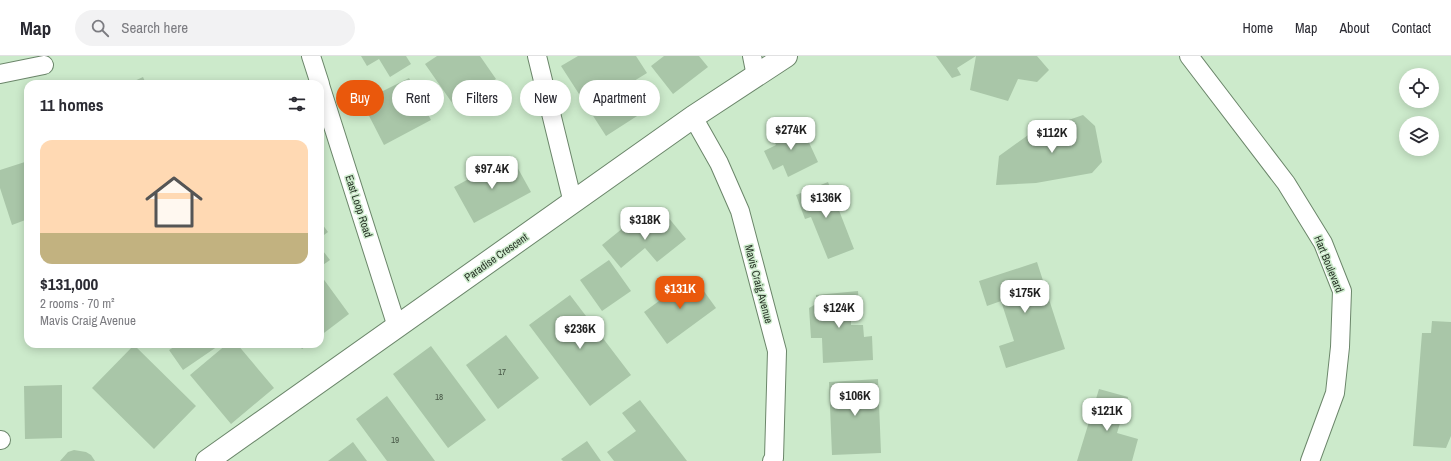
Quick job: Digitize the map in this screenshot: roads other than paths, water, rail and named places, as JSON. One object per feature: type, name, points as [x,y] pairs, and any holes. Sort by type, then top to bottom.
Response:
[{"type":"street","name":"East Loop Road","points":[[311,56],[319,80]]},
{"type":"street","points":[[537,56],[573,203]]},
{"type":"street","name":"Paradise Crescent","points":[[207,461],[693,117],[754,66],[786,56]]},
{"type":"street","name":"Hart Boulevard","points":[[1189,56],[1286,183],[1323,243],[1342,291],[1340,347],[1335,393],[1310,461]]},
{"type":"street","points":[[0,74],[44,65]]},
{"type":"street","name":"East Loop Road","points":[[324,97],[397,327]]},
{"type":"street","name":"Mavis Craig Avenue","points":[[693,117],[719,163],[740,212],[777,351],[774,458],[772,461]]}]
